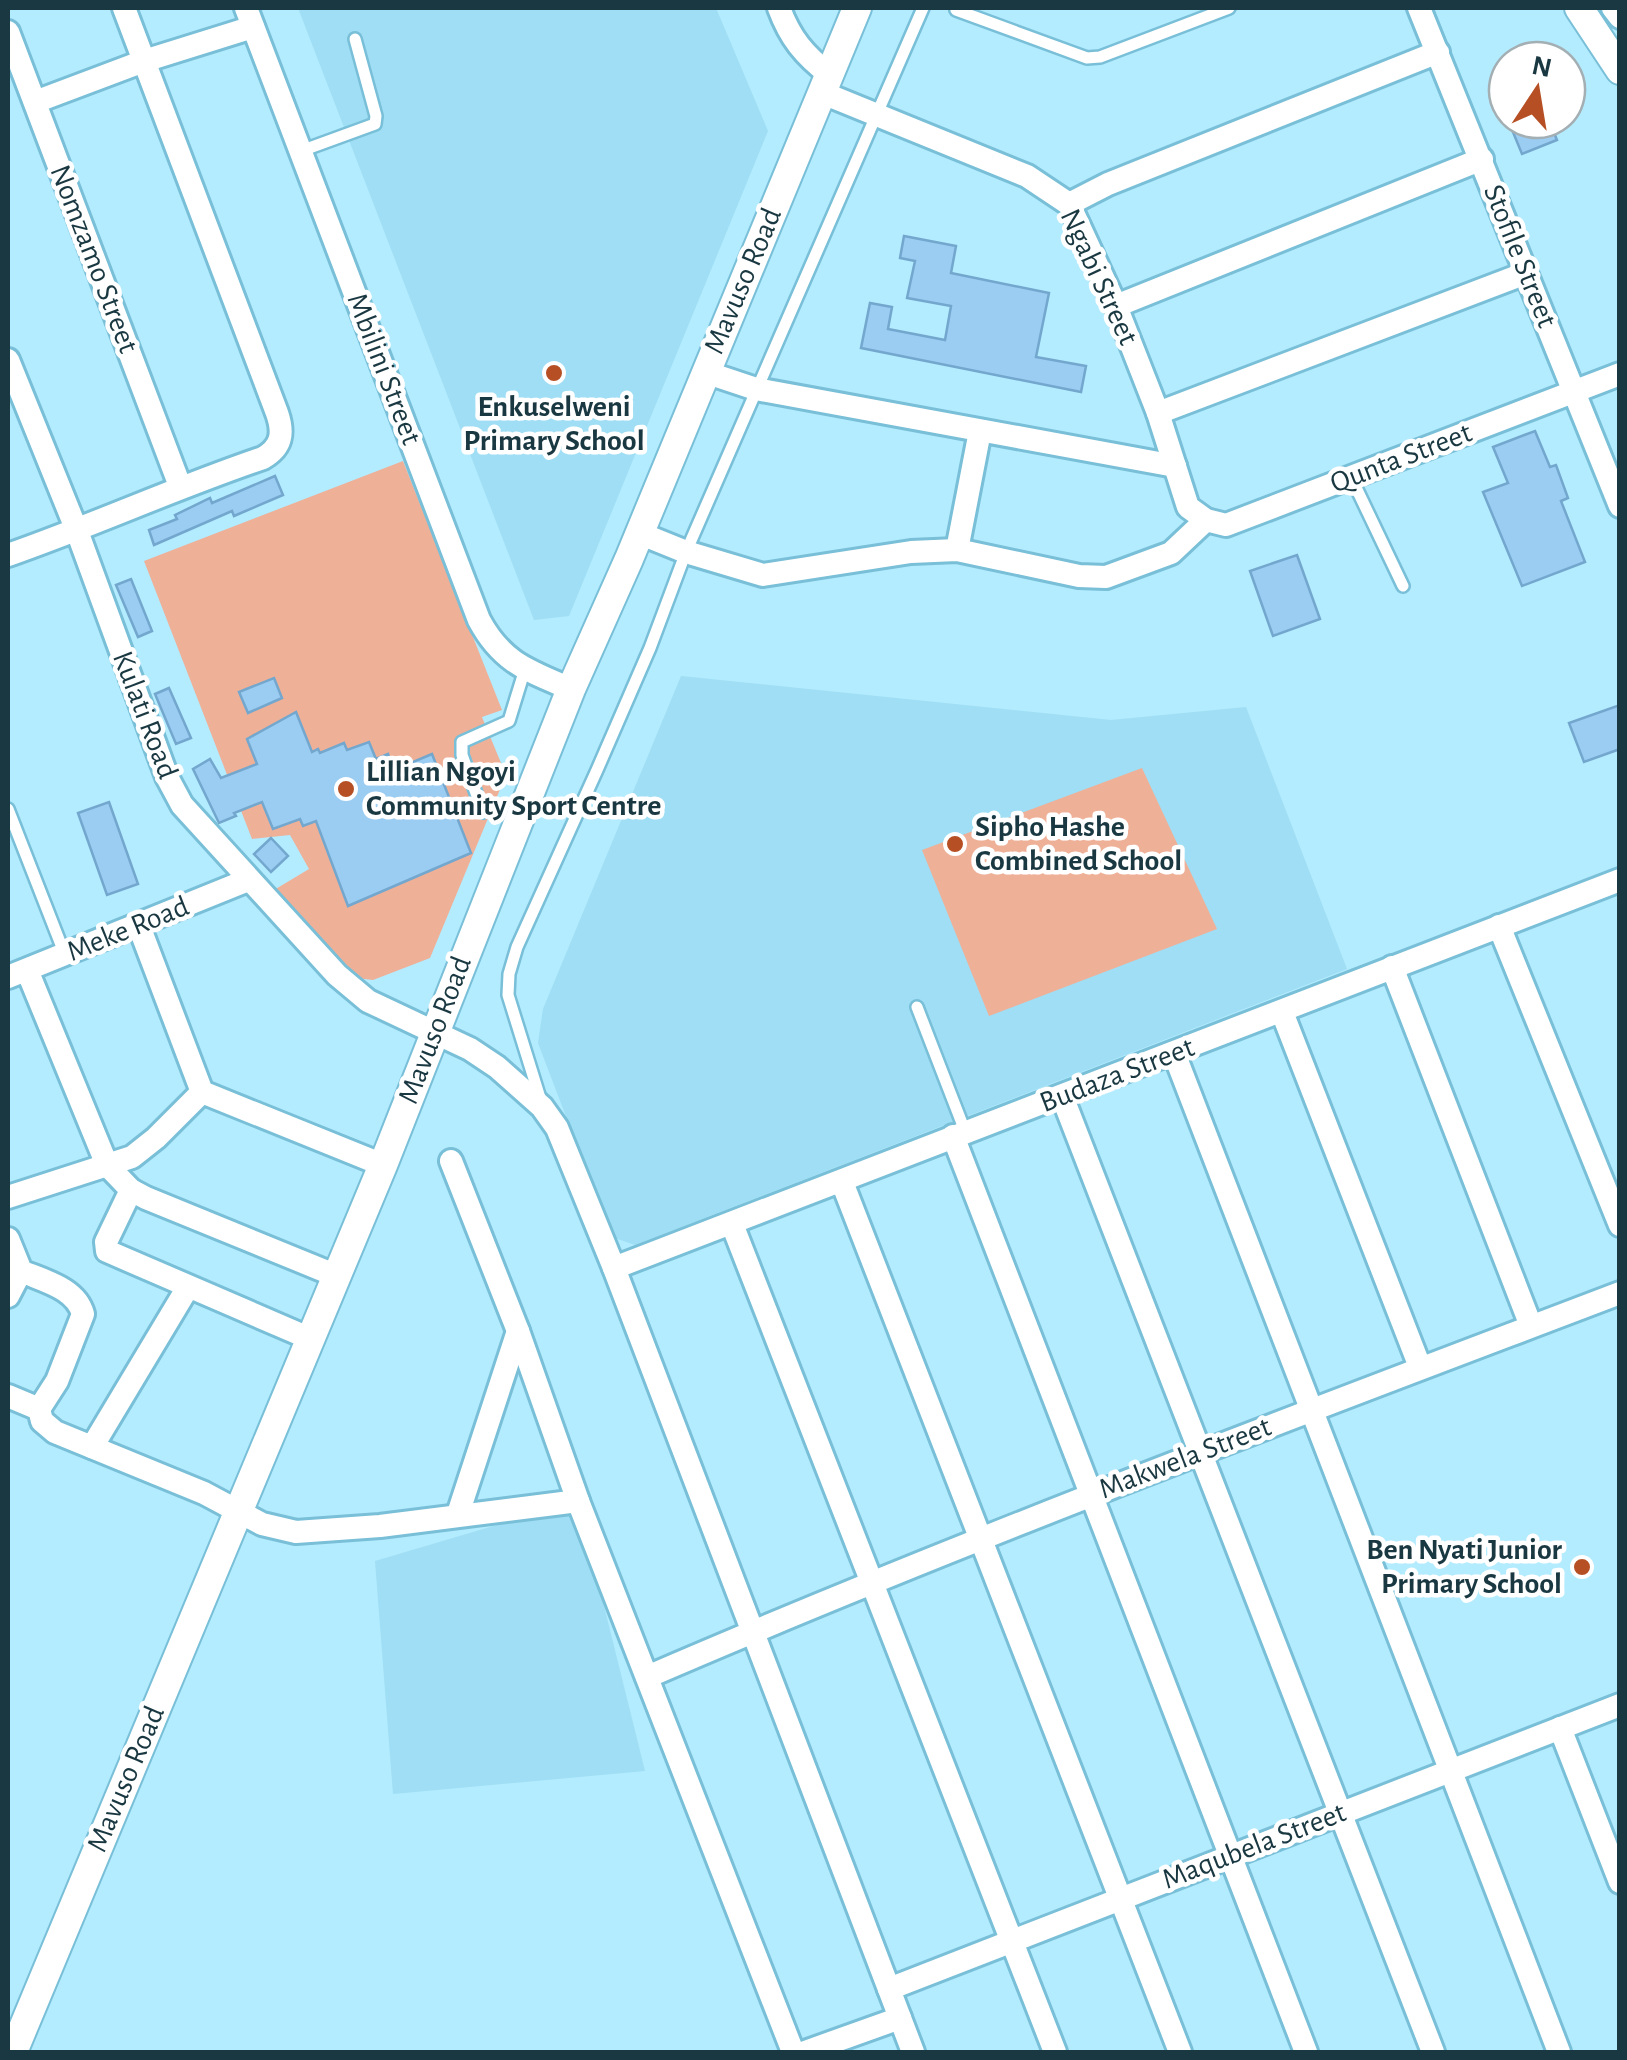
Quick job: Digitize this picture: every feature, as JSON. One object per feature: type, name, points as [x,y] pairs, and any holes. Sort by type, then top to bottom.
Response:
[{"type":"street","points":[[8,555],[272,453],[280,440],[280,423],[124,8]]},
{"type":"street","points":[[779,8],[786,28],[826,84]]},
{"type":"street","name":"Mavuso Road","points":[[13,2052],[383,1165],[571,689],[640,533],[857,8]]},
{"type":"street","points":[[1579,8],[1620,70]]},
{"type":"street","points":[[1614,8],[1620,17]]},
{"type":"street","name":"Stofile Street","points":[[1424,11],[1620,506]]},
{"type":"street","points":[[36,102],[250,17]]},
{"type":"street","name":"Mbilini Street","points":[[250,17],[479,620],[502,654],[571,689]]},
{"type":"street","name":"Nomzamo Street","points":[[8,32],[180,486]]},
{"type":"street","points":[[1069,204],[1108,184],[1438,52]]},
{"type":"street","name":"Ngabi Street","points":[[826,84],[878,115],[1028,176],[1069,204],[1116,306],[1158,413],[1188,506],[1216,522]]},
{"type":"street","points":[[1116,306],[1482,158]]},
{"type":"street","points":[[1158,413],[1526,273]]},
{"type":"street","name":"Kulati Road","points":[[8,360],[77,530],[167,777],[182,805],[337,976],[368,1001],[470,1049],[497,1067],[542,1107],[557,1128],[913,2052]]},
{"type":"street","points":[[705,372],[756,389],[1174,466]]},
{"type":"street","name":"Qunta Street","points":[[1216,522],[1351,477],[1620,374]]},
{"type":"street","points":[[957,550],[980,431]]},
{"type":"street","points":[[640,533],[744,570],[776,575],[910,552],[957,550],[1079,576],[1106,576],[1171,553],[1216,522]]},
{"type":"street","name":"Meke Road","points":[[17,973],[248,880]]},
{"type":"street","name":"Budaza Street","points":[[614,1268],[1498,926],[1617,889]]},
{"type":"street","points":[[140,926],[202,1092],[383,1165]]},
{"type":"street","points":[[1498,926],[1620,1224]]},
{"type":"street","points":[[1392,967],[1531,1326]]},
{"type":"street","points":[[17,973],[107,1166],[131,1190],[337,1276]]},
{"type":"street","points":[[1282,1012],[1420,1368]]},
{"type":"street","points":[[1174,1053],[1559,2052]]},
{"type":"street","points":[[8,1197],[107,1166],[144,1149],[202,1092]]},
{"type":"street","points":[[1062,1096],[1433,2052]]},
{"type":"street","points":[[959,1134],[1306,2052]]},
{"type":"street","points":[[451,1161],[518,1331],[578,1501],[793,2052]]},
{"type":"street","points":[[842,1182],[1180,2052]]},
{"type":"street","points":[[131,1190],[106,1242],[107,1251],[311,1340]]},
{"type":"street","points":[[732,1224],[1055,2052]]},
{"type":"street","points":[[8,1239],[21,1271],[71,1294],[83,1314],[57,1381],[39,1410],[42,1421],[55,1432],[204,1493],[274,1529],[313,1532],[578,1501]]},
{"type":"street","points":[[8,1296],[21,1271]]},
{"type":"street","points":[[92,1447],[188,1287]]},
{"type":"street","name":"Makwela Street","points":[[646,1677],[1092,1494],[1620,1292]]},
{"type":"street","points":[[458,1514],[518,1331]]},
{"type":"street","points":[[8,1396],[39,1410]]},
{"type":"street","name":"Maqubela Street","points":[[888,1989],[1620,1705]]},
{"type":"street","points":[[1560,1728],[1620,1882]]},
{"type":"street","points":[[805,2052],[900,2018]]},
{"type":"lane","points":[[542,1107],[508,995],[517,947],[650,648],[686,552],[923,8]]},
{"type":"lane","points":[[956,10],[1087,58],[1100,57],[1228,8]]},
{"type":"lane","points":[[301,152],[375,124],[355,39]]},
{"type":"lane","points":[[1351,477],[1403,586]]},
{"type":"lane","points":[[483,812],[462,755],[462,742],[509,721],[525,669]]},
{"type":"lane","points":[[8,809],[65,954]]},
{"type":"lane","points":[[917,1007],[959,1134]]},
{"type":"shaded area","name":"Enkuselweni Primary School","points":[[298,8],[716,8],[768,131],[569,616],[534,620]]},
{"type":"shaded area","points":[[403,461],[502,710],[482,717],[506,775],[430,958],[373,980],[356,978],[274,890],[309,869],[290,835],[252,839],[144,561]]},
{"type":"shaded area","name":"Sipho Hashe Combined School","points":[[681,676],[1111,720],[1246,707],[1347,969],[635,1245],[612,1237],[538,1043],[543,1009]]},
{"type":"shaded area","points":[[1142,768],[1217,929],[989,1016],[922,850]]},
{"type":"shaded area","points":[[578,1501],[645,1771],[393,1794],[375,1561]]},
{"type":"building","points":[[1516,140],[1557,140],[1522,154]]},
{"type":"building","points":[[904,236],[956,246],[951,273],[1049,293],[1036,357],[1086,366],[1081,392],[861,348],[870,303],[892,307],[888,329],[945,340],[951,306],[907,298],[915,261],[900,258]]},
{"type":"building","points":[[1535,431],[1550,467],[1556,465],[1568,498],[1561,501],[1585,562],[1522,586],[1483,492],[1508,483],[1493,447]]},
{"type":"building","points":[[275,476],[283,495],[234,516],[232,511],[154,545],[149,530],[177,519],[175,515],[210,498],[212,503]]},
{"type":"building","points":[[1297,555],[1320,619],[1273,636],[1250,571]]},
{"type":"building","points":[[131,579],[152,631],[138,637],[116,585]]},
{"type":"building","points":[[274,678],[282,698],[248,713],[239,692]]},
{"type":"building","points":[[169,688],[191,738],[176,744],[155,694]]},
{"type":"building","points":[[1620,705],[1620,749],[1584,762],[1569,723]]},
{"type":"building","name":"Lillian Ngoyi Community Sport Centre","points":[[296,712],[312,752],[318,749],[320,753],[344,743],[347,750],[369,742],[376,759],[388,754],[394,770],[432,754],[471,853],[348,906],[316,821],[303,826],[300,819],[273,829],[262,802],[219,823],[193,769],[210,759],[221,778],[257,764],[247,739]]},
{"type":"building","points":[[109,802],[138,884],[107,895],[78,813]]},
{"type":"building","points":[[271,838],[288,856],[271,872],[254,854]]},
{"type":"place","name":"Enkuselweni Primary School","points":[[554,373]]},
{"type":"place","name":"Lillian Ngoyi Community Sport Centre","points":[[346,789]]},
{"type":"place","name":"Sipho Hashe Combined School","points":[[955,844]]},
{"type":"place","name":"Ben Nyati Junior Primary School","points":[[1582,1567]]}]
